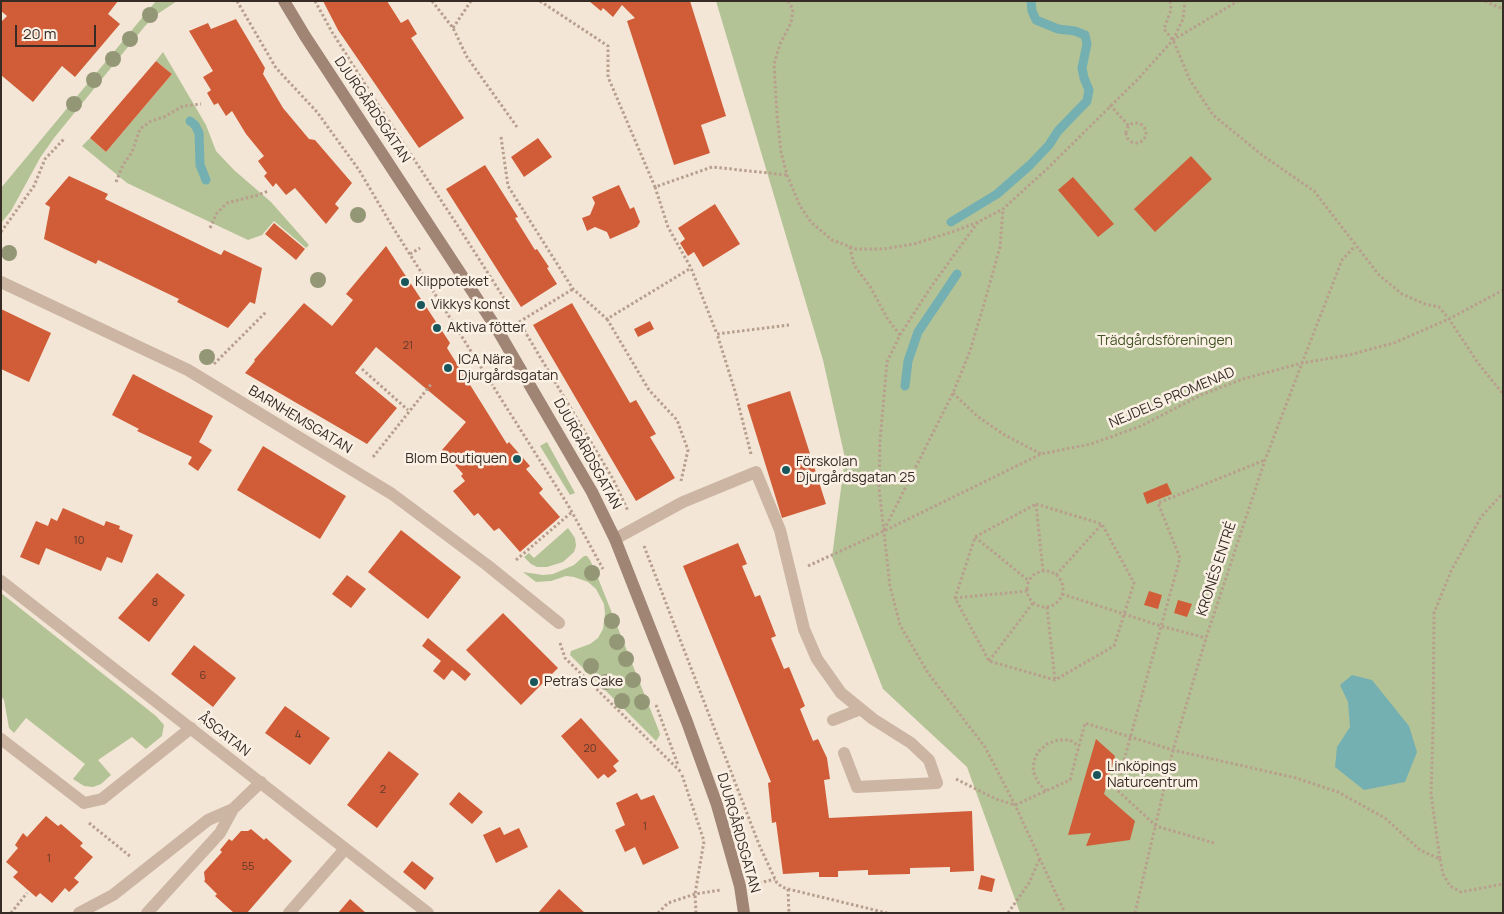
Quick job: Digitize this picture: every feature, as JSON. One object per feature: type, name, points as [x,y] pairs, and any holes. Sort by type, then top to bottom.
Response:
[{"type":"main road","name":"DJURGÅRDSGATAN","points":[[284,1],[497,329],[592,492],[615,538],[687,722],[717,805],[740,886],[744,913]]},
{"type":"street","name":"BARNHEMSGATAN","points":[[1,282],[188,370],[384,489],[436,526],[559,623]]},
{"type":"street","points":[[615,538],[683,502],[756,472],[780,530],[804,629],[817,659],[841,693],[872,719],[911,743],[929,760],[937,783],[857,787],[844,753]]},
{"type":"street","name":"ÅSGATAN","points":[[1,581],[428,913]]},
{"type":"street","points":[[833,720],[861,710]]},
{"type":"street","points":[[1,739],[84,803],[102,799],[191,728]]},
{"type":"street","points":[[79,913],[113,895],[208,820],[232,809],[261,782]]},
{"type":"street","points":[[147,913],[220,833],[232,809]]},
{"type":"street","points":[[289,913],[345,848]]},
{"type":"path","points":[[236,1],[276,68],[317,112],[359,170],[392,226],[572,512],[605,574]]},
{"type":"path","points":[[432,1],[453,28],[467,57],[516,127]]},
{"type":"path","points":[[453,28],[470,1]]},
{"type":"path","points":[[540,1],[608,46],[608,77],[655,187],[668,227],[691,268],[717,334],[735,391],[756,472]]},
{"type":"path","points":[[788,1],[793,9],[791,23],[780,44],[774,64],[781,152],[787,175],[800,206],[812,222],[832,240],[856,249],[883,249],[914,244],[978,222],[1003,209],[1048,168],[1138,79],[1173,40],[1238,1]]},
{"type":"path","points":[[1170,1],[1170,10],[1164,29],[1173,40],[1190,80],[1213,115],[1262,156],[1314,191],[1355,246],[1380,275],[1402,294],[1425,304],[1439,307],[1478,363],[1503,394]]},
{"type":"path","points":[[1173,40],[1183,18],[1186,1]]},
{"type":"path","points":[[1484,1],[1503,9]]},
{"type":"path","points":[[116,182],[123,165],[132,152],[140,129],[151,121],[164,117],[183,106],[201,104]]},
{"type":"path","points":[[1110,105],[1129,126]]},
{"type":"path","points":[[1137,123],[1144,127],[1146,135],[1142,142],[1134,144],[1127,139],[1126,131],[1129,126],[1137,123]]},
{"type":"path","points":[[501,137],[508,186],[573,289],[607,319],[649,390],[677,420],[688,450],[680,486],[683,502]]},
{"type":"path","points":[[1,232],[34,186],[45,159],[65,138]]},
{"type":"path","points":[[655,187],[712,167],[787,175]]},
{"type":"path","points":[[210,228],[217,212],[227,203],[268,191]]},
{"type":"path","points":[[884,531],[953,393],[970,351],[1000,247],[1003,209]]},
{"type":"path","points":[[978,222],[931,287],[900,335],[887,362],[882,412],[879,488],[890,586],[900,625],[928,672],[985,747],[1016,805],[1065,913]]},
{"type":"path","name":"KRONÉS ENTRÉ","points":[[1135,913],[1173,750],[1206,638],[1265,460],[1342,260],[1355,246]]},
{"type":"path","points":[[850,247],[854,265],[871,288],[887,318],[900,335]]},
{"type":"path","points":[[607,319],[691,268]]},
{"type":"path","points":[[519,322],[573,289]]},
{"type":"path","name":"NEJDELS PROMENAD","points":[[791,574],[1041,454],[1091,444],[1141,426],[1201,394],[1244,379],[1302,363],[1394,343],[1449,319],[1503,290]]},
{"type":"path","points":[[212,366],[267,311]]},
{"type":"path","points":[[717,334],[789,325]]},
{"type":"path","points":[[362,369],[409,410]]},
{"type":"path","points":[[372,457],[432,382]]},
{"type":"path","points":[[953,393],[977,416],[1041,454]]},
{"type":"path","points":[[1214,843],[1156,826],[1116,789],[1180,558],[1158,503],[1265,460]]},
{"type":"path","points":[[1503,493],[1482,517],[1451,572],[1434,614],[1431,794],[1443,874],[1450,886],[1461,892],[1503,884]]},
{"type":"path","points":[[1036,504],[1043,571]]},
{"type":"path","points":[[1036,504],[1102,524],[1134,583],[1114,646],[1055,680],[989,661],[955,598],[975,536],[1036,504]]},
{"type":"path","points":[[516,560],[572,512]]},
{"type":"path","points":[[1056,575],[1102,524]]},
{"type":"path","points":[[975,536],[1029,581]]},
{"type":"path","points":[[1043,571],[1056,575],[1063,587],[1059,601],[1047,607],[1040,607],[1034,603],[1027,591],[1029,581],[1036,574],[1043,571]]},
{"type":"path","points":[[955,598],[1027,591]]},
{"type":"path","points":[[1062,594],[1161,626],[1206,638]]},
{"type":"path","points":[[989,661],[1034,603]]},
{"type":"path","points":[[1047,607],[1055,680]]},
{"type":"path","points":[[559,623],[559,641],[565,658],[682,773]]},
{"type":"path","points":[[656,703],[682,773],[704,841],[695,894],[696,913]]},
{"type":"path","points":[[929,760],[949,775],[996,799],[1016,805],[1070,780],[1085,723],[1173,750],[1296,778],[1338,792],[1385,818],[1420,850],[1440,859]]},
{"type":"path","points":[[1046,791],[1038,782],[1033,771],[1034,761],[1038,752],[1047,744],[1058,740],[1070,740],[1079,746]]},
{"type":"path","points":[[84,803],[83,818],[146,869]]},
{"type":"path","points":[[1008,913],[1029,883],[1040,857]]},
{"type":"path","points":[[775,879],[782,887],[788,889],[887,913]]},
{"type":"path","points":[[658,913],[668,903],[695,894],[740,886]]},
{"type":"path","points":[[788,889],[789,913]]},
{"type":"path","points":[[11,913],[28,893]]},
{"type":"green space","points":[[156,1],[177,1],[156,15],[145,26],[54,138],[40,158],[11,211],[1,223],[1,188]]},
{"type":"green space","name":"Trädgårdsföreningen","points":[[716,1],[1503,1],[1503,913],[1020,913],[967,767],[883,689],[832,557],[845,458],[823,360]]},
{"type":"green space","points":[[163,52],[206,125],[216,151],[234,170],[271,202],[309,245],[306,248],[274,221],[262,235],[248,240],[127,183],[82,146],[90,138],[106,152],[172,74],[156,61]]},
{"type":"green space","points":[[547,442],[575,493],[570,495],[540,446]]},
{"type":"green space","points":[[568,528],[575,538],[576,546],[574,552],[563,562],[547,567],[537,567],[524,557],[529,553],[534,558]]},
{"type":"green space","points":[[584,556],[587,556],[590,560],[596,573],[659,731],[660,735],[656,741],[570,655],[571,651],[590,644],[598,638],[603,629],[604,604],[596,589],[588,582],[566,576],[551,581],[536,582],[523,572],[543,575],[553,574],[574,565]]},
{"type":"green space","points":[[1,593],[156,716],[164,725],[162,736],[146,749],[132,737],[98,760],[111,775],[101,784],[93,787],[84,786],[73,779],[85,764],[26,718],[14,733],[9,728],[4,700],[1,696]]},
{"type":"water","points":[[1352,675],[1372,680],[1409,726],[1417,752],[1405,782],[1364,790],[1335,767],[1337,747],[1350,727],[1348,702],[1340,685]]},
{"type":"building","points":[[1,1],[118,1],[108,14],[120,24],[75,77],[62,66],[33,102],[1,75],[1,22],[7,16],[1,11]]},
{"type":"building","points":[[323,1],[387,1],[401,23],[408,19],[417,34],[411,38],[464,118],[419,148],[338,30]]},
{"type":"building","points":[[589,1],[690,1],[726,116],[701,125],[710,153],[674,165],[627,21],[635,18],[622,5],[613,17],[603,8],[601,11]]},
{"type":"building","points":[[236,19],[265,68],[263,74],[283,108],[309,139],[315,140],[352,183],[335,204],[339,208],[326,224],[295,188],[286,195],[276,183],[273,187],[264,176],[267,173],[258,161],[264,156],[246,134],[232,111],[226,116],[218,103],[214,105],[207,93],[211,90],[203,77],[213,71],[189,31],[208,23],[211,29]]},
{"type":"building","points":[[156,61],[172,74],[106,152],[90,138]]},
{"type":"building","points":[[538,138],[552,157],[524,177],[511,157]]},
{"type":"building","points":[[1191,156],[1212,179],[1155,232],[1134,209]]},
{"type":"building","points":[[485,165],[518,217],[515,218],[535,250],[537,249],[549,267],[547,268],[557,284],[521,307],[446,189]]},
{"type":"building","points":[[69,176],[108,194],[105,199],[221,255],[224,250],[262,268],[255,304],[250,302],[228,328],[177,302],[179,299],[98,260],[96,264],[44,239],[50,207],[45,204]]},
{"type":"building","points":[[1073,177],[1114,224],[1098,237],[1058,190]]},
{"type":"building","points":[[619,185],[630,209],[634,207],[640,222],[637,227],[610,239],[607,232],[595,227],[587,231],[582,218],[590,215],[595,203],[592,197]]},
{"type":"building","points":[[715,204],[740,244],[703,267],[694,252],[688,256],[680,243],[685,239],[678,228]]},
{"type":"building","points":[[274,223],[305,249],[296,260],[265,234]]},
{"type":"building","points":[[386,246],[450,343],[447,348],[507,444],[509,442],[530,466],[526,469],[543,489],[539,493],[560,517],[520,552],[499,528],[494,531],[478,513],[474,516],[453,491],[465,481],[461,476],[463,474],[442,450],[466,422],[376,347],[355,373],[397,408],[367,444],[245,373],[304,303],[332,326],[353,300],[346,294]]},
{"type":"building","points":[[572,303],[630,403],[636,400],[656,434],[650,437],[675,478],[636,501],[533,325]]},
{"type":"building","points":[[1,309],[51,333],[29,382],[1,369]]},
{"type":"building","points":[[650,321],[654,329],[638,337],[634,329]]},
{"type":"building","points":[[133,374],[213,416],[199,442],[212,450],[198,471],[188,464],[192,457],[137,431],[139,429],[112,415]]},
{"type":"building","points":[[790,391],[826,504],[782,518],[747,405]]},
{"type":"building","points":[[263,446],[346,496],[320,539],[237,490]]},
{"type":"building","points":[[1167,483],[1172,494],[1147,504],[1143,493]]},
{"type":"building","points":[[63,508],[104,526],[106,521],[120,526],[119,529],[133,535],[122,563],[107,557],[101,571],[46,548],[39,565],[20,557],[36,521],[48,526],[51,518],[57,521]]},
{"type":"building","points":[[401,530],[461,577],[428,619],[368,572]]},
{"type":"building","points":[[738,543],[747,564],[742,566],[755,597],[760,595],[776,636],[771,638],[784,669],[789,667],[805,706],[800,709],[813,741],[818,739],[827,758],[830,779],[824,780],[829,818],[972,811],[974,871],[950,872],[950,867],[910,868],[910,874],[868,875],[868,870],[838,871],[838,877],[819,877],[819,872],[783,874],[776,822],[772,823],[768,783],[771,782],[683,566]]},
{"type":"building","points":[[157,573],[185,595],[149,642],[118,618]]},
{"type":"building","points":[[347,575],[366,589],[351,608],[332,594]]},
{"type":"building","points":[[1149,591],[1162,595],[1158,609],[1144,605]]},
{"type":"building","points":[[1178,600],[1192,604],[1187,617],[1174,613]]},
{"type":"building","points":[[503,613],[558,668],[521,705],[466,650]]},
{"type":"building","points":[[428,638],[471,674],[465,681],[452,670],[444,680],[433,671],[441,661],[422,646]]},
{"type":"building","points":[[194,645],[236,678],[213,707],[171,674]]},
{"type":"building","points":[[285,706],[330,738],[310,765],[265,733]]},
{"type":"building","points":[[581,718],[619,761],[613,766],[617,771],[608,778],[604,774],[598,779],[561,736]]},
{"type":"building","name":"Linköpings Naturcentrum","points":[[1096,739],[1115,756],[1104,794],[1135,821],[1130,840],[1086,846],[1091,833],[1068,835]]},
{"type":"building","points":[[389,751],[419,774],[377,828],[347,805]]},
{"type":"building","points":[[459,792],[483,812],[472,824],[449,804]]},
{"type":"building","points":[[637,793],[641,800],[654,795],[679,848],[643,865],[635,847],[625,852],[615,830],[625,825],[616,803]]},
{"type":"building","points":[[46,816],[58,826],[61,824],[83,843],[80,846],[93,857],[74,878],[79,882],[69,892],[65,888],[52,903],[40,893],[36,897],[13,877],[18,872],[6,862],[18,848],[15,845],[23,833],[27,837]]},
{"type":"building","points":[[500,827],[504,835],[519,828],[528,847],[496,863],[483,835]]},
{"type":"building","points":[[251,829],[264,840],[266,838],[292,861],[247,913],[234,913],[215,896],[217,894],[204,881],[204,872],[222,852],[220,850],[229,839],[232,841],[241,831]]},
{"type":"building","points":[[412,861],[434,878],[425,890],[403,872]]},
{"type":"building","points":[[981,875],[995,879],[992,892],[978,889]]},
{"type":"building","points":[[559,889],[585,913],[538,913]]},
{"type":"building","points":[[350,899],[366,913],[338,913]]},
{"type":"waterway","points":[[951,222],[997,194],[1030,165],[1049,145],[1058,131],[1087,101],[1089,90],[1082,68],[1087,44],[1085,35],[1075,31],[1058,29],[1036,20],[1032,11],[1031,1]]},
{"type":"waterway","points":[[190,121],[195,125],[199,133],[200,165],[206,180]]},
{"type":"waterway","points":[[905,386],[908,361],[918,332],[957,274]]},
{"type":"place","name":"Klippoteket","points":[[405,282]]},
{"type":"place","name":"Vikkys konst","points":[[421,305]]},
{"type":"place","name":"Aktiva fötter","points":[[437,328]]},
{"type":"place","name":"ICA Nära Djurgårdsgatan","points":[[448,368]]},
{"type":"place","name":"Blom Boutiquen","points":[[517,459]]},
{"type":"place","name":"Förskolan Djurgårdsgatan 25","points":[[786,470]]},
{"type":"place","name":"Petra's Cake","points":[[534,682]]},
{"type":"place","name":"Linköpings Naturcentrum","points":[[1097,775]]}]
